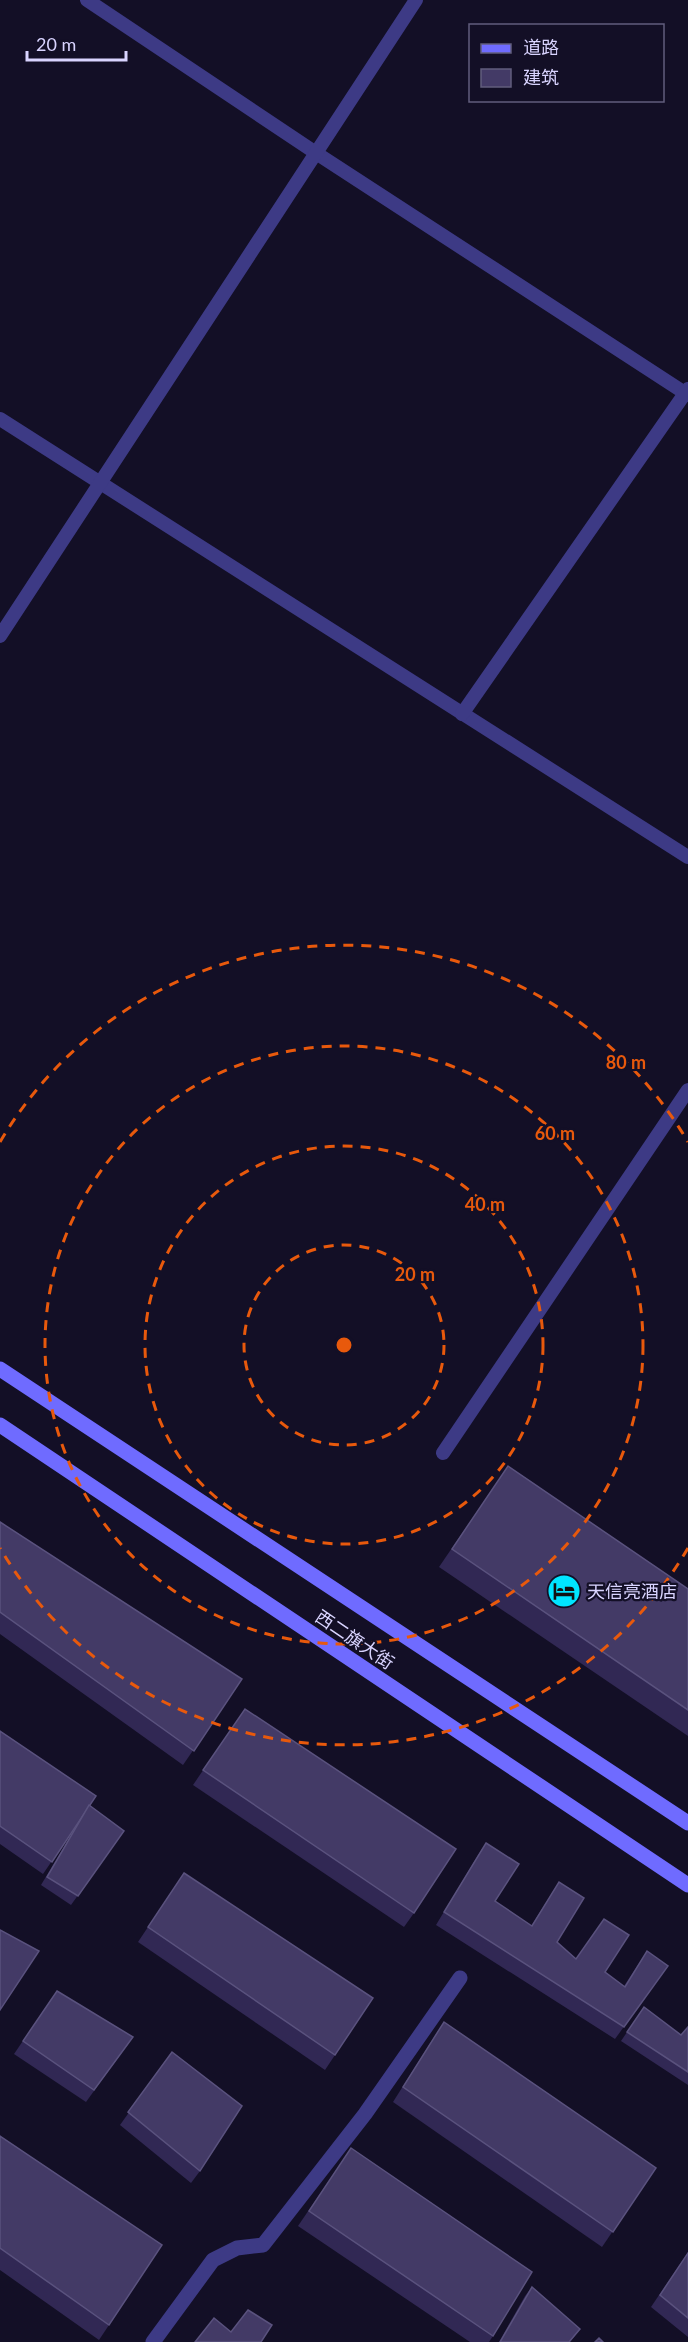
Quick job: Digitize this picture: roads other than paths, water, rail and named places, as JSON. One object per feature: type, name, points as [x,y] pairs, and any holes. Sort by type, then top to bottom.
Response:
[{"type":"main road","name":"西二旗大街","points":[[0,1369],[688,1823]]},
{"type":"main road","name":"西二旗大街","points":[[0,1425],[688,1885]]},
{"type":"street","points":[[153,2342],[213,2260],[237,2248],[263,2245],[365,2114],[460,1978]]},
{"type":"lane","points":[[87,0],[316,153],[687,392],[462,714]]},
{"type":"lane","points":[[0,636],[416,0]]},
{"type":"lane","points":[[0,419],[688,857]]},
{"type":"lane","points":[[443,1453],[688,1090]]},
{"type":"place","name":"天信亮酒店","points":[[564,1591]]}]
